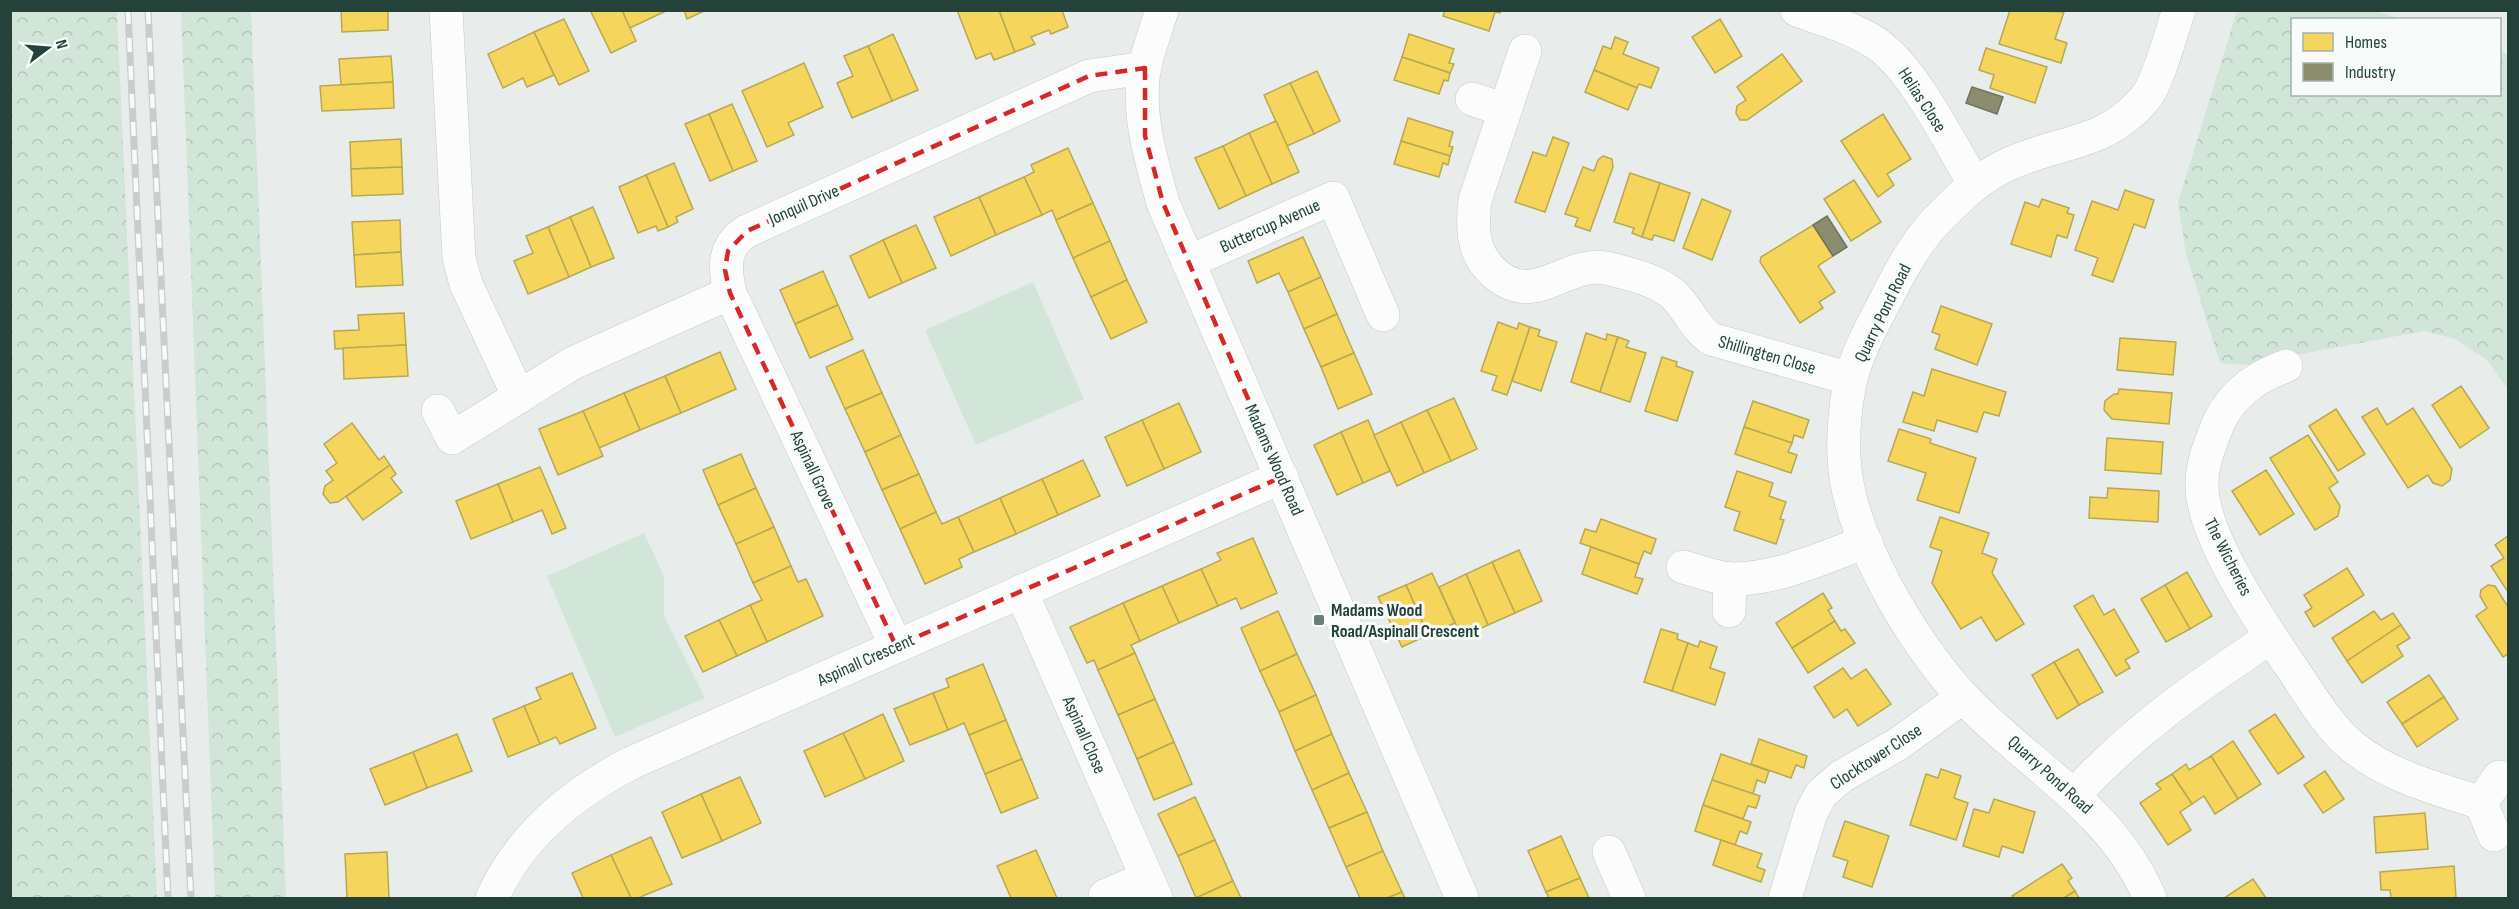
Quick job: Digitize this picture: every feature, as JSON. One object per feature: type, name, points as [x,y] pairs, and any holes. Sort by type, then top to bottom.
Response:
[{"type":"street","points":[[446,10],[459,258],[466,284],[519,397]]},
{"type":"street","name":"Madams Wood Road","points":[[1162,10],[1144,68],[1141,104],[1145,136],[1163,203],[1462,898]]},
{"type":"street","name":"Quarry Pond Road","points":[[2150,898],[2125,852],[2104,824],[1963,697],[1924,647],[1890,595],[1866,542],[1850,496],[1844,458],[1845,415],[1851,379],[1870,329],[1899,274],[1932,225],[1974,183],[2034,154],[2109,130],[2129,115],[2148,94],[2179,10]]},
{"type":"street","name":"Helias Close","points":[[1814,13],[1862,35],[1892,56],[1908,74],[1974,183]]},
{"type":"street","name":"Shillingten Close","points":[[1525,51],[1475,200],[1472,222],[1475,243],[1487,266],[1501,280],[1518,287],[1539,286],[1584,270],[1606,268],[1655,283],[1676,296],[1701,333],[1711,339],[1851,379]]},
{"type":"street","name":"Jonquil Drive","points":[[730,293],[725,270],[728,251],[736,238],[747,231],[1089,76],[1144,68]]},
{"type":"street","points":[[1472,99],[1505,110]]},
{"type":"street","name":"Buttercup Avenue","points":[[1188,262],[1333,198],[1383,315]]},
{"type":"street","points":[[438,411],[452,438],[589,355],[730,293]]},
{"type":"street","name":"Aspinall Grove","points":[[730,293],[896,646]]},
{"type":"street","name":"The Wicheries","points":[[2286,366],[2255,379],[2239,392],[2221,415],[2206,455],[2202,483],[2205,512],[2215,539],[2271,637],[2328,720],[2351,746],[2378,765],[2409,780],[2490,790],[2494,835]]},
{"type":"street","name":"Aspinall Crescent","points":[[492,898],[500,880],[530,838],[560,807],[593,783],[631,763],[1282,477]]},
{"type":"street","points":[[1683,567],[1730,595],[1780,572],[1866,542]]},
{"type":"street","name":"Aspinall Close","points":[[1021,591],[1151,888],[1105,896]]},
{"type":"street","points":[[2073,796],[2137,731],[2173,703],[2271,637]]},
{"type":"street","name":"Clocktower Close","points":[[1785,898],[1810,813],[1821,794],[1842,776],[1898,744],[1963,697]]},
{"type":"street","points":[[1609,852],[1629,898]]},
{"type":"highlighted area","points":[[1145,68],[1145,136],[1163,203],[1282,477],[896,646],[730,293],[725,270],[728,251],[747,231],[1089,76]]},
{"type":"green space","points":[[10,11],[117,11],[157,898],[11,898]]},
{"type":"green space","points":[[181,11],[251,11],[286,898],[215,898]]},
{"type":"green space","points":[[2237,11],[2375,11],[2399,18],[2291,18],[2291,96],[2501,96],[2501,52],[2508,54],[2508,390],[2487,360],[2455,339],[2424,331],[2244,365],[2220,363],[2186,254],[2178,202]]},
{"type":"green space","points":[[1033,282],[1084,399],[976,445],[925,330]]},
{"type":"green space","points":[[644,533],[664,576],[664,616],[705,698],[615,737],[547,576]]},
{"type":"building: Homes","points":[[341,10],[388,10],[388,30],[342,32]]},
{"type":"building: Homes","points":[[590,10],[622,10],[636,41],[611,53]]},
{"type":"building: Homes","points":[[622,10],[665,10],[666,11],[630,28]]},
{"type":"building: Homes","points":[[684,10],[706,10],[687,19]]},
{"type":"building: Homes","points":[[957,10],[999,10],[1015,52],[994,60],[991,53],[976,59]]},
{"type":"building: Homes","points":[[999,10],[1062,10],[1068,27],[1051,34],[1049,30],[1031,37],[1035,44],[1015,52]]},
{"type":"building: Homes","points":[[1445,10],[1501,10],[1500,13],[1495,12],[1489,31],[1443,16]]},
{"type":"building: Homes","points":[[2010,10],[2064,12],[2055,39],[2067,43],[2061,63],[1999,44]]},
{"type":"building: Homes","points":[[564,19],[589,71],[559,85],[534,32]]},
{"type":"building: Homes","points":[[1720,19],[1742,56],[1715,73],[1692,37]]},
{"type":"building: Homes","points":[[534,32],[554,75],[527,87],[523,78],[503,88],[488,54]]},
{"type":"building: Homes","points":[[893,34],[918,90],[892,101],[868,46]]},
{"type":"building: Homes","points":[[1409,34],[1454,49],[1449,63],[1454,64],[1450,73],[1402,57]]},
{"type":"building: Homes","points":[[1615,37],[1628,42],[1623,54],[1659,68],[1651,88],[1639,84],[1637,88],[1594,70],[1603,46],[1611,49]]},
{"type":"building: Homes","points":[[868,46],[892,101],[852,118],[837,83],[853,76],[844,56]]},
{"type":"building: Homes","points":[[1986,48],[2047,67],[2035,103],[1990,88],[1994,75],[1979,70]]},
{"type":"building: Homes","points":[[1782,54],[1802,81],[1747,120],[1740,120],[1736,113],[1737,106],[1746,100],[1737,87]]},
{"type":"building: Homes","points":[[391,56],[393,82],[341,85],[339,59]]},
{"type":"building: Homes","points":[[1402,57],[1450,73],[1448,81],[1444,80],[1439,94],[1394,80]]},
{"type":"building: Homes","points":[[804,63],[823,107],[788,123],[794,135],[767,147],[742,91]]},
{"type":"building: Homes","points":[[1594,70],[1637,88],[1628,110],[1585,92]]},
{"type":"building: Homes","points":[[1317,71],[1340,121],[1314,134],[1290,83]]},
{"type":"building: Homes","points":[[393,82],[394,108],[322,111],[320,86]]},
{"type":"building: Homes","points":[[1290,83],[1314,134],[1287,146],[1264,95]]},
{"type":"building: Homes","points":[[732,104],[757,161],[733,171],[709,114]]},
{"type":"building: Homes","points":[[709,114],[733,171],[710,181],[685,124]]},
{"type":"building: Homes","points":[[1883,114],[1911,159],[1887,174],[1894,185],[1878,197],[1841,141]]},
{"type":"building: Homes","points":[[1408,118],[1453,132],[1449,146],[1453,147],[1450,156],[1401,141]]},
{"type":"building: Homes","points":[[1276,121],[1299,172],[1272,184],[1249,133]]},
{"type":"building: Homes","points":[[1249,133],[1272,184],[1246,196],[1223,146]]},
{"type":"building: Homes","points":[[1553,137],[1569,143],[1545,212],[1515,202],[1533,152],[1546,156]]},
{"type":"building: Homes","points":[[401,139],[402,167],[351,169],[350,142]]},
{"type":"building: Homes","points":[[1401,141],[1450,156],[1448,165],[1443,163],[1439,177],[1394,164]]},
{"type":"building: Homes","points":[[1223,146],[1246,196],[1219,209],[1195,158]]},
{"type":"building: Homes","points":[[1068,148],[1093,203],[1056,220],[1052,210],[1042,215],[1024,177],[1034,172],[1031,165]]},
{"type":"building: Homes","points":[[1603,156],[1612,159],[1613,167],[1590,231],[1575,226],[1578,218],[1565,214],[1583,167],[1594,171],[1598,160]]},
{"type":"building: Homes","points":[[674,163],[693,209],[676,217],[678,222],[668,227],[646,175]]},
{"type":"building: Homes","points":[[402,167],[403,194],[352,196],[351,169]]},
{"type":"building: Homes","points":[[1630,173],[1660,183],[1642,237],[1632,233],[1634,228],[1614,222]]},
{"type":"building: Homes","points":[[646,175],[668,227],[658,231],[656,226],[638,233],[619,187]]},
{"type":"building: Homes","points":[[1024,177],[1042,215],[996,235],[979,197]]},
{"type":"building: Homes","points":[[1854,180],[1881,222],[1851,241],[1824,199]]},
{"type":"building: Homes","points":[[1660,183],[1690,193],[1674,241],[1654,235],[1652,240],[1642,237]]},
{"type":"building: Homes","points":[[2125,190],[2154,200],[2145,228],[2134,224],[2113,282],[2092,275],[2098,258],[2075,250],[2092,201],[2118,210]]},
{"type":"building: Homes","points":[[979,197],[996,235],[951,256],[934,217]]},
{"type":"building: Homes","points":[[1702,199],[1731,211],[1712,260],[1683,248]]},
{"type":"building: Homes","points":[[2042,199],[2069,208],[2067,213],[2074,215],[2067,238],[2057,235],[2051,257],[2011,244],[2025,202],[2039,207]]},
{"type":"building: Homes","points":[[1093,203],[1110,241],[1073,258],[1056,220]]},
{"type":"building: Homes","points":[[593,207],[614,258],[591,267],[570,217]]},
{"type":"building: Homes","points":[[570,217],[591,267],[569,277],[548,227]]},
{"type":"building: Homes","points":[[400,220],[401,252],[354,255],[352,222]]},
{"type":"building: Homes","points":[[916,225],[936,268],[902,283],[883,240]]},
{"type":"building: Homes","points":[[1813,225],[1833,256],[1818,266],[1835,292],[1819,302],[1823,308],[1800,323],[1760,262],[1761,257]]},
{"type":"building: Homes","points":[[548,227],[569,277],[528,294],[514,261],[533,253],[526,236]]},
{"type":"building: Homes","points":[[1303,237],[1321,277],[1288,292],[1279,273],[1257,283],[1248,261]]},
{"type":"building: Homes","points":[[883,240],[902,283],[869,298],[850,256]]},
{"type":"building: Homes","points":[[1110,241],[1127,280],[1091,297],[1073,258]]},
{"type":"building: Homes","points":[[401,252],[403,285],[356,287],[354,255]]},
{"type":"building: Homes","points":[[823,271],[838,305],[795,324],[780,290]]},
{"type":"building: Homes","points":[[1321,277],[1337,314],[1304,329],[1288,292]]},
{"type":"building: Homes","points":[[1127,280],[1147,322],[1111,339],[1091,297]]},
{"type":"building: Homes","points":[[838,305],[853,339],[810,358],[795,324]]},
{"type":"building: Homes","points":[[1941,306],[1992,324],[1977,365],[1935,349],[1940,335],[1932,332]]},
{"type":"building: Homes","points":[[404,313],[406,345],[335,349],[334,331],[359,330],[358,315]]},
{"type":"building: Homes","points":[[1337,314],[1354,353],[1321,367],[1304,329]]},
{"type":"building: Homes","points":[[1498,322],[1517,329],[1519,323],[1530,327],[1507,395],[1492,390],[1497,376],[1481,371]]},
{"type":"building: Homes","points":[[1530,327],[1540,330],[1538,336],[1557,342],[1541,391],[1512,381]]},
{"type":"building: Homes","points":[[1586,333],[1606,340],[1607,334],[1618,337],[1600,392],[1571,382]]},
{"type":"building: Homes","points":[[1618,337],[1629,341],[1626,347],[1646,353],[1630,402],[1600,392]]},
{"type":"building: Homes","points":[[2120,338],[2176,342],[2173,375],[2117,370]]},
{"type":"building: Homes","points":[[406,345],[408,376],[344,379],[343,348]]},
{"type":"building: Homes","points":[[863,350],[882,393],[845,409],[826,367]]},
{"type":"building: Homes","points":[[720,352],[736,389],[681,413],[665,376]]},
{"type":"building: Homes","points":[[1354,353],[1372,394],[1338,409],[1321,367]]},
{"type":"building: Homes","points":[[1662,357],[1677,362],[1676,366],[1693,372],[1677,421],[1645,411]]},
{"type":"building: Homes","points":[[1932,369],[2006,392],[1999,416],[1984,412],[1977,432],[1937,420],[1934,431],[1903,422],[1913,392],[1924,396]]},
{"type":"building: Homes","points":[[665,376],[681,413],[640,430],[624,393]]},
{"type":"building: Homes","points":[[2461,386],[2489,428],[2460,448],[2432,405]]},
{"type":"building: Homes","points":[[2119,389],[2172,393],[2169,424],[2112,419],[2104,410],[2105,401],[2114,394],[2118,394]]},
{"type":"building: Homes","points":[[624,393],[640,430],[599,448],[583,411]]},
{"type":"building: Homes","points":[[882,393],[901,435],[865,452],[845,409]]},
{"type":"building: Homes","points":[[1454,398],[1477,449],[1451,461],[1427,410]]},
{"type":"building: Homes","points":[[1753,401],[1809,420],[1803,438],[1794,435],[1792,443],[1744,427]]},
{"type":"building: Homes","points":[[1179,403],[1201,452],[1164,469],[1142,420]]},
{"type":"building: Homes","points":[[2377,408],[2387,425],[2413,408],[2452,469],[2450,480],[2442,486],[2433,483],[2428,475],[2408,488],[2362,417]]},
{"type":"building: Homes","points":[[2336,409],[2365,454],[2338,471],[2309,426]]},
{"type":"building: Homes","points":[[1427,410],[1451,461],[1424,473],[1401,422]]},
{"type":"building: Homes","points":[[583,411],[603,456],[558,475],[539,429]]},
{"type":"building: Homes","points":[[1142,420],[1164,469],[1127,486],[1105,437]]},
{"type":"building: Homes","points":[[1368,420],[1390,471],[1363,483],[1341,432]]},
{"type":"building: Homes","points":[[1401,422],[1424,473],[1397,486],[1374,435]]},
{"type":"building: Homes","points":[[352,423],[379,460],[384,456],[390,465],[338,502],[330,503],[323,494],[325,486],[333,480],[326,471],[337,463],[324,444]]},
{"type":"building: Homes","points":[[1744,427],[1792,443],[1788,452],[1797,455],[1791,473],[1735,454]]},
{"type":"building: Homes","points":[[1899,429],[1931,439],[1930,443],[1976,458],[1959,513],[1917,500],[1926,473],[1888,461]]},
{"type":"building: Homes","points":[[1341,432],[1363,483],[1337,495],[1314,445]]},
{"type":"building: Homes","points":[[901,435],[919,474],[882,490],[865,452]]},
{"type":"building: Homes","points":[[2308,435],[2338,482],[2329,488],[2340,506],[2338,516],[2315,530],[2270,458]]},
{"type":"building: Homes","points":[[2107,438],[2163,442],[2161,474],[2105,470]]},
{"type":"building: Homes","points":[[741,454],[756,488],[718,505],[703,470]]},
{"type":"building: Homes","points":[[1083,460],[1100,496],[1058,515],[1042,479]]},
{"type":"building: Homes","points":[[390,465],[396,474],[391,478],[402,492],[363,520],[346,497]]},
{"type":"building: Homes","points":[[540,467],[566,528],[552,534],[542,510],[513,522],[498,484]]},
{"type":"building: Homes","points":[[2266,470],[2294,514],[2260,535],[2232,491]]},
{"type":"building: Homes","points":[[1737,471],[1773,483],[1769,496],[1786,502],[1780,519],[1784,520],[1776,544],[1734,530],[1740,512],[1725,507]]},
{"type":"building: Homes","points":[[919,474],[936,512],[900,529],[882,490]]},
{"type":"building: Homes","points":[[1042,479],[1058,515],[1016,534],[1000,498]]},
{"type":"building: Homes","points":[[498,484],[513,522],[471,539],[456,501]]},
{"type":"building: Homes","points":[[756,488],[774,527],[736,544],[718,505]]},
{"type":"building: Homes","points":[[2108,488],[2159,491],[2158,522],[2089,518],[2090,497],[2107,498]]},
{"type":"building: Homes","points":[[1000,498],[1016,534],[974,552],[958,517]]},
{"type":"building: Homes","points":[[936,512],[942,524],[958,517],[974,552],[959,559],[962,567],[925,584],[900,529]]},
{"type":"building: Homes","points":[[1940,517],[1989,533],[1982,553],[1997,559],[1992,573],[2024,624],[1996,641],[1981,617],[1961,629],[1932,583],[1942,551],[1930,547]]},
{"type":"building: Homes","points":[[1601,519],[1656,539],[1651,554],[1644,551],[1639,564],[1580,543],[1585,529],[1596,532]]},
{"type":"building: Homes","points":[[774,527],[791,566],[753,583],[736,544]]},
{"type":"building: Homes","points":[[2508,536],[2508,592],[2491,566],[2504,558],[2495,545]]},
{"type":"building: Homes","points":[[1253,538],[1277,593],[1241,609],[1236,598],[1218,606],[1201,569],[1221,560],[1217,553]]},
{"type":"building: Homes","points":[[1591,547],[1639,564],[1635,577],[1643,579],[1637,594],[1582,574]]},
{"type":"building: Homes","points":[[1519,550],[1542,601],[1515,613],[1492,562]]},
{"type":"building: Homes","points":[[1492,562],[1515,613],[1488,625],[1466,574]]},
{"type":"building: Homes","points":[[791,566],[798,582],[806,579],[823,616],[767,642],[750,605],[762,600],[753,583]]},
{"type":"building: Homes","points":[[2347,568],[2364,595],[2314,627],[2305,612],[2312,608],[2304,595]]},
{"type":"building: Homes","points":[[1201,569],[1218,606],[1179,623],[1162,586]]},
{"type":"building: Homes","points":[[2187,572],[2212,616],[2190,629],[2165,585]]},
{"type":"building: Homes","points":[[1432,573],[1455,623],[1428,635],[1406,585]]},
{"type":"building: Homes","points":[[1466,574],[1488,625],[1462,638],[1439,587]]},
{"type":"building: Homes","points":[[1406,585],[1428,635],[1402,647],[1378,597]]},
{"type":"building: Homes","points":[[2165,585],[2190,629],[2166,642],[2141,599]]},
{"type":"building: Homes","points":[[2488,585],[2495,586],[2508,607],[2508,654],[2503,657],[2476,616],[2487,608],[2480,596],[2481,590]]},
{"type":"building: Homes","points":[[1162,586],[1179,623],[1140,641],[1123,603]]},
{"type":"building: Homes","points":[[1823,593],[1832,608],[1828,610],[1835,621],[1792,648],[1776,623]]},
{"type":"building: Homes","points":[[2093,595],[2104,615],[2114,609],[2139,652],[2125,660],[2130,668],[2116,676],[2074,606]]},
{"type":"building: Homes","points":[[1123,603],[1140,641],[1131,645],[1135,653],[1098,670],[1094,660],[1087,663],[1070,627]]},
{"type":"building: Homes","points":[[750,605],[767,642],[737,656],[719,620]]},
{"type":"building: Homes","points":[[1278,611],[1297,654],[1260,671],[1241,628]]},
{"type":"building: Homes","points":[[2374,611],[2381,620],[2393,613],[2401,625],[2347,661],[2332,638]]},
{"type":"building: Homes","points":[[719,620],[737,656],[703,672],[685,636]]},
{"type":"building: Homes","points":[[1835,621],[1841,631],[1845,629],[1855,643],[1808,673],[1792,648]]},
{"type":"building: Homes","points":[[2401,625],[2410,638],[2397,646],[2403,656],[2362,683],[2347,661]]},
{"type":"building: Homes","points":[[1661,629],[1678,634],[1677,639],[1688,643],[1672,691],[1644,682]]},
{"type":"building: Homes","points":[[1700,641],[1717,647],[1710,668],[1725,673],[1715,705],[1672,691],[1688,643],[1698,647]]},
{"type":"building: Homes","points":[[2078,649],[2103,692],[2079,705],[2054,662]]},
{"type":"building: Homes","points":[[1135,653],[1155,699],[1118,715],[1098,670]]},
{"type":"building: Homes","points":[[1297,654],[1316,695],[1279,712],[1260,671]]},
{"type":"building: Homes","points":[[2054,662],[2079,705],[2057,719],[2032,675]]},
{"type":"building: Homes","points":[[983,664],[1006,720],[969,735],[964,723],[948,730],[933,693],[949,687],[946,679]]},
{"type":"building: Homes","points":[[1843,668],[1851,679],[1866,669],[1891,704],[1858,726],[1847,709],[1834,718],[1814,687]]},
{"type":"building: Homes","points":[[572,673],[596,728],[560,744],[556,737],[540,744],[524,706],[541,699],[536,688]]},
{"type":"building: Homes","points":[[2429,675],[2444,697],[2402,724],[2387,702]]},
{"type":"building: Homes","points":[[933,693],[948,730],[910,745],[894,709]]},
{"type":"building: Homes","points":[[1316,695],[1332,734],[1295,751],[1279,712]]},
{"type":"building: Homes","points":[[2444,697],[2458,719],[2417,747],[2402,724]]},
{"type":"building: Homes","points":[[1155,699],[1174,742],[1137,759],[1118,715]]},
{"type":"building: Homes","points":[[524,706],[540,744],[508,757],[493,719]]},
{"type":"building: Homes","points":[[883,714],[904,761],[865,779],[843,733]]},
{"type":"building: Homes","points":[[2275,714],[2304,757],[2278,774],[2249,731]]},
{"type":"building: Homes","points":[[1006,720],[1022,759],[985,774],[969,735]]},
{"type":"building: Homes","points":[[843,733],[865,779],[825,797],[804,751]]},
{"type":"building: Homes","points":[[457,734],[472,771],[427,788],[413,752]]},
{"type":"building: Homes","points":[[1332,734],[1349,773],[1312,790],[1295,751]]},
{"type":"building: Homes","points":[[1759,739],[1807,756],[1804,768],[1796,765],[1791,778],[1751,764]]},
{"type":"building: Homes","points":[[2233,741],[2261,784],[2238,799],[2211,756]]},
{"type":"building: Homes","points":[[1174,742],[1192,784],[1154,800],[1137,759]]},
{"type":"building: Homes","points":[[413,752],[427,788],[385,805],[370,769]]},
{"type":"building: Homes","points":[[1721,754],[1769,771],[1765,783],[1757,780],[1753,794],[1712,780]]},
{"type":"building: Homes","points":[[2211,756],[2238,799],[2215,814],[2204,796],[2192,804],[2172,774],[2186,764],[2189,770]]},
{"type":"building: Homes","points":[[1022,759],[1038,798],[1001,813],[985,774]]},
{"type":"building: Homes","points":[[1941,769],[1961,776],[1954,798],[1968,803],[1956,840],[1910,825],[1926,774],[1938,778]]},
{"type":"building: Homes","points":[[2325,771],[2344,799],[2323,813],[2304,785]]},
{"type":"building: Homes","points":[[1349,773],[1367,812],[1329,828],[1312,790]]},
{"type":"building: Homes","points":[[2172,774],[2192,804],[2180,812],[2191,830],[2168,845],[2140,803],[2161,789],[2156,784]]},
{"type":"building: Homes","points":[[740,777],[761,823],[722,841],[701,794]]},
{"type":"building: Homes","points":[[1712,780],[1760,796],[1756,808],[1748,806],[1743,819],[1703,805]]},
{"type":"building: Homes","points":[[701,794],[722,841],[682,858],[662,812]]},
{"type":"building: Homes","points":[[1195,797],[1215,840],[1178,856],[1158,814]]},
{"type":"building: Homes","points":[[1994,799],[2035,812],[2023,853],[2002,846],[1999,857],[1963,846],[1974,809],[1989,813]]},
{"type":"building: Homes","points":[[1703,805],[1751,822],[1747,834],[1740,831],[1735,845],[1695,831]]},
{"type":"building: Homes","points":[[1367,812],[1383,851],[1346,867],[1329,828]]},
{"type":"building: Homes","points":[[2425,813],[2428,849],[2376,853],[2374,817]]},
{"type":"building: Homes","points":[[1845,821],[1889,836],[1872,887],[1843,877],[1848,861],[1833,856]]},
{"type":"building: Homes","points":[[1561,836],[1580,878],[1546,892],[1528,851]]},
{"type":"building: Homes","points":[[651,837],[672,884],[638,898],[631,898],[611,855]]},
{"type":"building: Homes","points":[[1215,840],[1233,881],[1196,898],[1178,856]]},
{"type":"building: Homes","points":[[1721,840],[1762,854],[1757,867],[1765,870],[1761,882],[1713,865]]},
{"type":"building: Homes","points":[[1036,850],[1057,898],[1011,898],[997,866]]},
{"type":"building: Homes","points":[[1383,851],[1402,892],[1387,898],[1360,898],[1346,867]]},
{"type":"building: Homes","points":[[387,852],[389,898],[347,898],[345,854]]},
{"type":"building: Homes","points":[[611,855],[631,898],[583,898],[572,873]]},
{"type":"building: Homes","points":[[2062,864],[2072,878],[2068,881],[2075,891],[2064,898],[2014,898],[2012,896]]},
{"type":"building: Homes","points":[[2454,866],[2456,898],[2391,898],[2390,890],[2381,890],[2380,872]]},
{"type":"building: Homes","points":[[1580,878],[1589,898],[1549,898],[1546,892]]},
{"type":"building: Homes","points":[[2253,879],[2266,898],[2224,898]]},
{"type":"building: Homes","points":[[1233,881],[1241,898],[1196,898]]},
{"type":"building: Homes","points":[[2075,891],[2079,898],[2064,898]]},
{"type":"building: Homes","points":[[1402,892],[1405,898],[1387,898]]},
{"type":"building: Industry","points":[[1972,87],[2003,97],[1997,114],[1966,103]]},
{"type":"building: Industry","points":[[1827,216],[1847,247],[1833,256],[1813,225]]},
{"type":"railway","points":[[128,10],[168,898]]},
{"type":"railway","points":[[148,10],[191,898]]},
{"type":"place","name":"Madams Wood Road/Aspinall Crescent","points":[[1319,620]]}]
